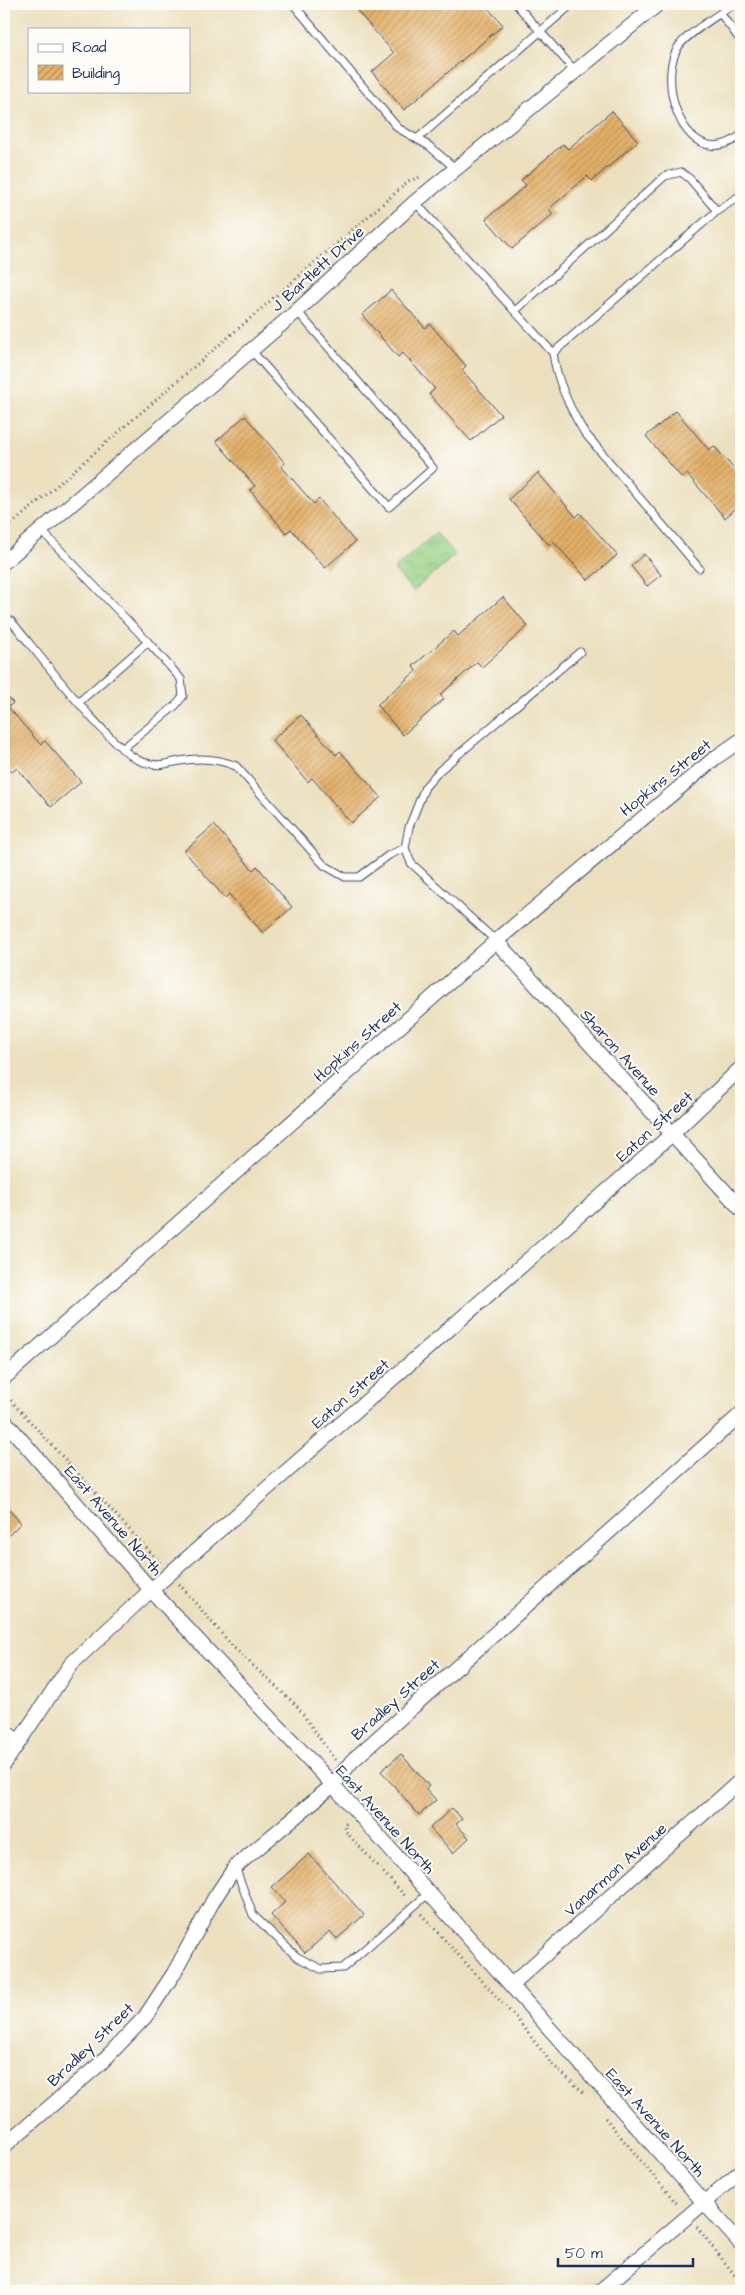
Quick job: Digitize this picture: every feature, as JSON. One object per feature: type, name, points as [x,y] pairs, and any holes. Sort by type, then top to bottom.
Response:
[{"type":"street","name":"J Bartlett Drive","points":[[4,562],[297,311],[415,202],[658,4]]},
{"type":"street","name":"Hopkins Street","points":[[4,1378],[496,941],[714,758],[741,740]]},
{"type":"street","name":"Sharon Avenue","points":[[496,941],[741,1209]]},
{"type":"street","name":"Eaton Street","points":[[4,1764],[18,1740],[71,1664],[151,1590],[672,1134],[741,1068]]},
{"type":"street","name":"Bradley Street","points":[[4,2146],[101,2062],[145,2017],[174,1973],[214,1899],[235,1866],[332,1785],[352,1761],[741,1414]]},
{"type":"street","name":"East Avenue North","points":[[4,1420],[151,1590],[332,1785],[741,2244]]},
{"type":"street","points":[[4,1731],[18,1740]]},
{"type":"street","name":"Vanarmon Avenue","points":[[511,1985],[741,1780]]},
{"type":"street","points":[[600,2291],[705,2204],[741,2171]]},
{"type":"lane","points":[[293,4],[398,128],[429,146],[455,168]]},
{"type":"lane","points":[[516,4],[576,72]]},
{"type":"lane","points":[[417,139],[572,4]]},
{"type":"lane","points":[[734,4],[678,46],[670,64],[669,79],[681,121],[688,132],[700,143],[712,147],[725,146],[741,135]]},
{"type":"lane","points":[[720,13],[741,41]]},
{"type":"lane","points":[[515,312],[665,176],[681,172],[690,179],[717,211]]},
{"type":"lane","points":[[553,353],[717,211],[741,195]]},
{"type":"lane","points":[[415,202],[553,353],[556,374],[573,414],[584,432],[700,568]]},
{"type":"lane","points":[[251,350],[389,507],[433,468],[297,311]]},
{"type":"lane","points":[[41,530],[181,679],[183,696],[175,706],[122,749]]},
{"type":"lane","points":[[11,621],[79,702],[122,749],[140,762],[160,766],[179,761],[204,758],[219,759],[236,766],[324,865],[345,877],[359,877],[389,855],[404,848]]},
{"type":"lane","points":[[79,702],[148,642]]},
{"type":"lane","points":[[496,941],[411,863],[404,848],[409,827],[426,788],[440,770],[580,652]]},
{"type":"lane","points":[[235,1866],[253,1915],[297,1957],[321,1969],[343,1968],[429,1893]]},
{"type":"path","points":[[4,531],[409,181],[417,177],[422,178]]},
{"type":"path","points":[[706,2238],[741,2283]]},
{"type":"green space","points":[[436,533],[455,555],[413,591],[394,569]]},
{"type":"building","points":[[351,4],[484,4],[503,25],[404,110],[372,72],[394,53]]},
{"type":"building","points":[[612,111],[638,141],[592,181],[587,176],[549,209],[553,214],[512,249],[486,219],[526,185],[521,180],[563,144],[568,149]]},
{"type":"building","points":[[391,290],[425,328],[430,324],[466,366],[462,370],[501,415],[471,441],[429,394],[435,389],[403,353],[398,357],[362,315]]},
{"type":"building","points":[[676,411],[709,450],[714,446],[741,477],[741,504],[725,518],[687,474],[682,478],[646,436]]},
{"type":"building","points":[[245,416],[285,463],[281,466],[314,504],[319,499],[355,542],[325,568],[291,529],[286,533],[250,490],[255,486],[216,441]]},
{"type":"building","points":[[538,473],[576,517],[580,513],[617,555],[588,580],[553,541],[549,545],[509,499]]},
{"type":"building","points":[[644,554],[661,575],[647,586],[631,566]]},
{"type":"building","points":[[503,597],[528,626],[482,667],[477,662],[440,695],[444,699],[403,735],[377,705],[416,671],[413,666],[454,631],[458,636]]},
{"type":"building","points":[[4,693],[13,703],[8,707],[40,744],[45,741],[81,782],[51,807],[17,768],[12,772],[4,762]]},
{"type":"building","points":[[301,715],[336,755],[340,751],[381,797],[351,823],[312,778],[308,782],[272,740]]},
{"type":"building","points":[[214,825],[253,870],[257,866],[292,907],[263,933],[229,894],[225,898],[184,851]]},
{"type":"building","points":[[4,1505],[21,1523],[4,1540]]},
{"type":"building","points":[[401,1754],[429,1786],[426,1789],[436,1800],[419,1815],[381,1771]]},
{"type":"building","points":[[452,1808],[462,1819],[456,1824],[469,1838],[453,1853],[430,1828]]},
{"type":"building","points":[[309,1854],[364,1915],[337,1939],[330,1931],[305,1953],[271,1915],[285,1902],[272,1887]]}]
